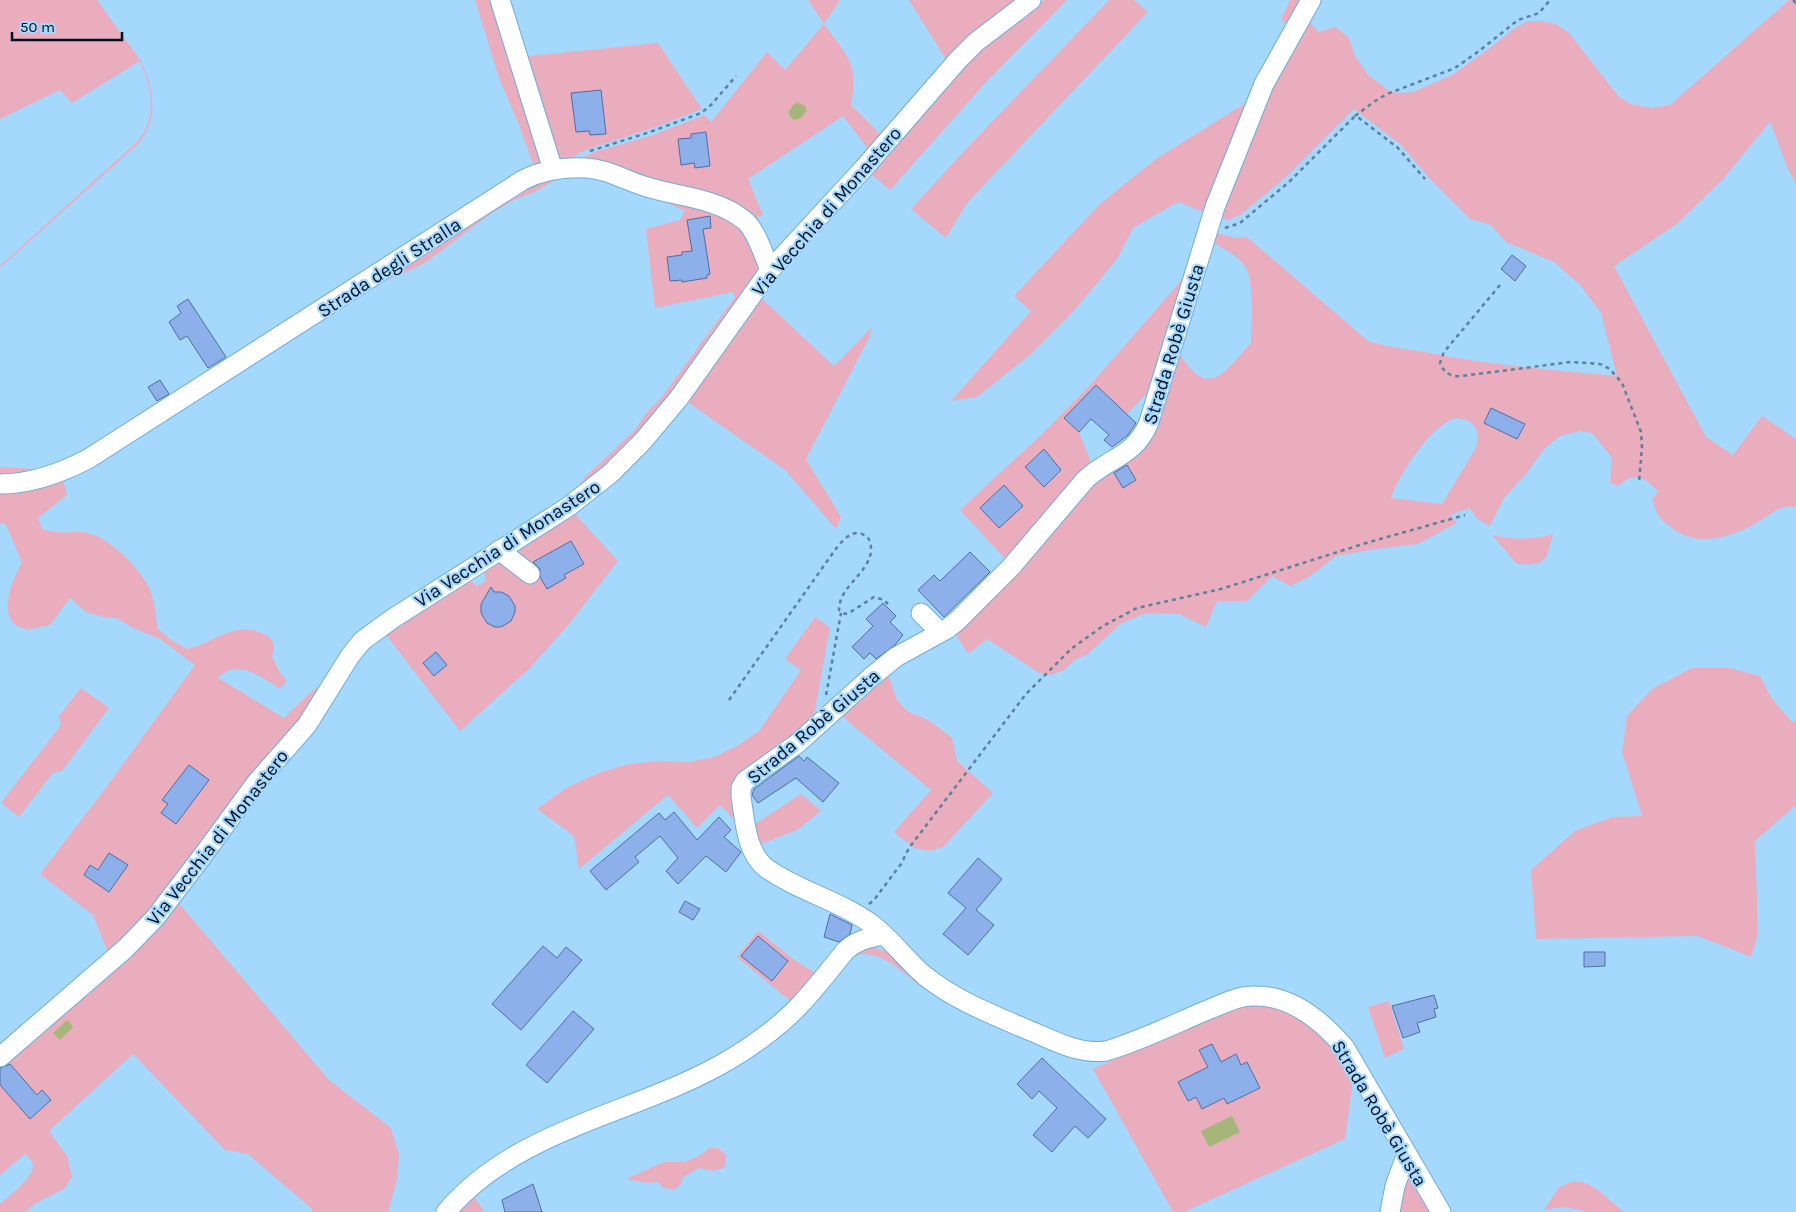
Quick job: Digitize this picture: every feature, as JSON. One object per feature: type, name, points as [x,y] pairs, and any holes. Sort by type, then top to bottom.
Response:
[{"type":"street","points":[[500,0],[553,170]]},
{"type":"street","name":"Via Vecchia di Monastero","points":[[0,1057],[126,948],[155,918],[256,783],[307,725],[350,656],[362,641],[379,627],[586,495],[633,452],[683,393],[770,270],[864,168],[965,52],[1031,0]]},
{"type":"street","name":"Strada Robè Giusta","points":[[1311,0],[1264,84],[1209,224],[1149,422],[1142,437],[1126,452],[1093,472],[1004,575],[957,621],[905,651],[882,668],[798,743],[745,781],[741,788],[741,797],[750,845],[757,860],[771,871],[856,914],[871,924],[926,976],[958,998],[1055,1041],[1090,1052],[1097,1052],[1115,1048],[1224,1003],[1246,996],[1269,997],[1293,1006],[1316,1020],[1345,1048],[1406,1156],[1441,1212]]},
{"type":"street","name":"Strada degli Stralla","points":[[0,484],[44,478],[68,470],[88,459],[524,180],[540,173],[553,170],[584,168],[602,170],[644,186],[703,201],[727,210],[748,223],[770,270]]},
{"type":"street","points":[[499,550],[530,574]]},
{"type":"street","points":[[921,613],[940,632]]},
{"type":"street","points":[[446,1212],[474,1185],[528,1149],[705,1073],[732,1058],[789,1016],[854,944],[863,939],[884,935]]},
{"type":"street","points":[[1390,1212],[1395,1186],[1406,1156]]},
{"type":"path","points":[[1209,224],[1226,228],[1240,224],[1289,182],[1354,117],[1374,101],[1387,94],[1455,68],[1518,20],[1538,12],[1550,0]]},
{"type":"path","points":[[587,152],[701,113],[711,105],[736,76]]},
{"type":"path","points":[[1354,117],[1359,118],[1398,148],[1425,179]]},
{"type":"path","points":[[1500,285],[1444,352],[1440,363],[1443,370],[1451,376],[1461,376],[1570,362],[1600,364],[1610,369],[1622,383],[1641,432],[1642,447],[1639,483]]},
{"type":"path","points":[[856,914],[874,900],[901,864],[909,848],[1011,711],[1071,649],[1103,626],[1137,608],[1221,589],[1366,543],[1465,515]]},
{"type":"path","points":[[729,700],[835,550],[850,535],[860,533],[869,540],[871,547],[870,556],[842,597],[839,606],[841,612],[826,696]]},
{"type":"path","points":[[841,612],[845,614],[854,611],[874,597],[884,600],[888,604]]},
{"type":"shaded area","points":[[0,0],[97,0],[141,61],[150,85],[153,105],[150,124],[139,143],[0,268],[138,141],[151,112],[151,102],[148,82],[140,61],[72,103],[60,90],[0,119]]},
{"type":"shaded area","points":[[475,0],[497,0],[548,167],[535,169],[499,78]]},
{"type":"shaded area","points":[[808,0],[840,0],[824,24]]},
{"type":"shaded area","points":[[909,0],[1019,0],[947,61]]},
{"type":"shaded area","points":[[1044,0],[1067,0],[987,81],[890,190],[870,173],[962,67],[990,42]]},
{"type":"shaded area","points":[[1109,0],[1134,0],[1148,12],[967,203],[946,238],[911,209]]},
{"type":"shaded area","points":[[1290,0],[1304,0],[1288,27],[1281,19]]},
{"type":"shaded area","points":[[1789,0],[1796,0],[1796,184],[1788,169],[1770,122],[1723,179],[1678,223],[1614,266],[1706,437],[1733,455],[1762,416],[1796,439],[1796,507],[1777,510],[1741,531],[1721,537],[1700,539],[1690,537],[1680,533],[1659,517],[1652,499],[1658,491],[1648,482],[1639,477],[1634,477],[1618,486],[1610,483],[1612,458],[1592,433],[1579,431],[1560,436],[1544,449],[1526,474],[1504,498],[1490,526],[1477,519],[1470,508],[1450,515],[1457,523],[1418,544],[1336,556],[1309,577],[1290,586],[1272,576],[1247,601],[1217,601],[1206,627],[1179,614],[1146,613],[1120,624],[1087,655],[1076,659],[1064,670],[1051,675],[1039,673],[987,639],[968,654],[954,632],[1098,479],[1125,461],[1177,350],[1188,366],[1206,379],[1215,378],[1223,373],[1251,343],[1252,303],[1248,273],[1238,258],[1211,241],[1213,232],[1236,238],[1247,237],[1368,341],[1520,367],[1617,376],[1601,313],[1580,285],[1554,262],[1506,242],[1491,225],[1470,219],[1430,179],[1401,145],[1354,109],[1285,178],[1240,215],[1228,220],[1218,218],[1271,86],[1307,20],[1319,32],[1336,27],[1349,38],[1355,56],[1368,75],[1388,90],[1400,93],[1413,92],[1452,75],[1515,28],[1528,21],[1556,24],[1569,33],[1619,97],[1631,104],[1651,108],[1670,105]],"holes":[[[1456,418],[1472,423],[1475,427],[1477,436],[1476,448],[1442,504],[1391,498],[1408,464],[1427,440],[1446,422]]]},
{"type":"shaded area","points":[[824,24],[845,53],[852,69],[853,91],[851,105],[882,136],[869,150],[843,116],[748,179],[763,215],[749,220],[578,159],[653,135],[705,115],[711,122],[767,52],[785,70]]},
{"type":"shaded area","points":[[658,43],[702,109],[656,127],[588,149],[557,165],[520,57]]},
{"type":"shaded area","points":[[1249,101],[1206,213],[1178,202],[1133,228],[1117,259],[1069,316],[1030,355],[977,397],[951,401],[1031,311],[1014,296],[1100,204],[1156,159]]},
{"type":"shaded area","points":[[797,102],[805,106],[807,110],[801,118],[792,119],[788,112]]},
{"type":"shaded area","points":[[580,171],[731,215],[760,256],[760,271],[679,386],[640,434],[572,498],[585,477],[634,431],[647,412],[661,398],[735,297],[733,292],[655,308],[646,229],[680,220],[685,211],[652,196],[597,177],[557,179],[492,213],[425,263],[396,277],[375,283],[525,185]]},
{"type":"shaded area","points":[[1187,274],[1153,387],[1127,414],[1096,385],[1064,418],[1079,432],[1092,465],[1007,561],[960,510],[1041,435],[1093,382]]},
{"type":"shaded area","points":[[759,296],[834,366],[872,327],[869,338],[806,459],[841,517],[836,529],[785,470],[686,401]]},
{"type":"shaded area","points":[[153,405],[156,410],[120,434],[82,456],[55,468],[107,438]]},
{"type":"shaded area","points":[[0,467],[51,470],[22,478],[0,480]]},
{"type":"shaded area","points":[[62,476],[67,495],[38,518],[42,529],[53,532],[86,533],[99,537],[115,548],[143,577],[150,589],[158,629],[171,640],[187,649],[233,631],[253,630],[270,638],[274,649],[272,656],[279,671],[287,681],[280,689],[249,671],[233,670],[225,672],[218,678],[284,718],[312,691],[318,687],[322,690],[213,832],[206,833],[197,845],[201,851],[187,870],[109,955],[93,915],[40,874],[105,789],[195,665],[160,639],[133,628],[116,618],[86,612],[70,598],[50,625],[27,630],[13,623],[9,616],[8,600],[12,584],[22,562],[5,523],[0,524],[0,489]]},
{"type":"shaded area","points":[[573,512],[618,561],[570,623],[529,669],[460,731],[383,631],[468,578],[477,586],[486,581],[483,568]]},
{"type":"shaded area","points":[[1553,534],[1544,560],[1534,564],[1517,564],[1492,535],[1523,539]]},
{"type":"shaded area","points":[[815,617],[830,628],[813,721],[749,770],[739,825],[720,805],[697,828],[668,795],[579,869],[574,836],[537,809],[566,788],[601,772],[630,764],[658,761],[689,762],[714,757],[739,745],[760,730],[801,670],[785,659]]},
{"type":"shaded area","points":[[1692,668],[1729,668],[1760,676],[1772,699],[1791,721],[1796,722],[1796,805],[1755,841],[1758,934],[1751,957],[1698,936],[1536,939],[1531,870],[1575,831],[1613,817],[1642,816],[1622,752],[1627,716],[1652,689]]},
{"type":"shaded area","points":[[887,671],[897,700],[907,711],[930,721],[952,738],[957,761],[993,793],[943,847],[929,851],[914,848],[894,832],[931,790],[839,714]]},
{"type":"shaded area","points":[[81,688],[109,708],[62,771],[53,773],[19,817],[1,803],[61,725],[59,716]]},
{"type":"shaded area","points":[[801,794],[821,811],[797,830],[756,846],[752,826]]},
{"type":"shaded area","points":[[176,900],[329,1080],[391,1128],[399,1155],[397,1179],[388,1212],[313,1212],[312,1209],[248,1154],[225,1150],[133,1054],[49,1131],[67,1156],[72,1177],[64,1189],[36,1203],[25,1212],[0,1212],[0,1204],[24,1182],[33,1167],[32,1161],[25,1154],[0,1175],[0,1067],[79,996]]},
{"type":"shaded area","points":[[758,931],[793,959],[820,976],[795,1005],[737,957]]},
{"type":"shaded area","points":[[863,948],[875,948],[890,953],[941,997],[926,990],[884,959],[864,954],[854,956]]},
{"type":"shaded area","points":[[1389,1001],[1404,1049],[1385,1058],[1368,1007]]},
{"type":"shaded area","points":[[1270,1004],[1317,1028],[1354,1074],[1345,1139],[1184,1212],[1173,1212],[1093,1069],[1235,1006]]},
{"type":"shaded area","points":[[67,1020],[73,1027],[60,1040],[53,1033]]},
{"type":"shaded area","points":[[1232,1116],[1240,1132],[1209,1147],[1201,1131]]},
{"type":"shaded area","points":[[710,1148],[718,1148],[727,1156],[724,1168],[713,1171],[699,1168],[683,1177],[681,1184],[674,1190],[664,1188],[658,1182],[647,1183],[626,1179],[664,1162],[685,1162],[699,1156]]},
{"type":"shaded area","points":[[1407,1168],[1434,1212],[1395,1212]]},
{"type":"shaded area","points":[[1574,1181],[1588,1184],[1595,1188],[1624,1212],[1588,1212],[1566,1208],[1544,1210],[1559,1187]]},
{"type":"shaded area","points":[[471,1193],[485,1212],[451,1212]]},
{"type":"building","points":[[601,90],[606,134],[590,135],[589,131],[576,132],[571,93]]},
{"type":"building","points":[[706,132],[710,166],[695,168],[694,163],[681,165],[678,139],[691,138],[691,134]]},
{"type":"building","points":[[710,216],[711,228],[703,229],[710,274],[707,275],[707,278],[682,282],[682,280],[670,281],[667,257],[682,255],[682,252],[692,251],[687,220]]},
{"type":"building","points":[[1512,255],[1526,266],[1515,281],[1501,269]]},
{"type":"building","points":[[188,299],[226,357],[208,368],[187,336],[180,340],[169,322],[181,313],[177,306]]},
{"type":"building","points":[[160,380],[169,394],[157,401],[148,387]]},
{"type":"building","points":[[1096,385],[1136,423],[1128,435],[1112,447],[1104,440],[1109,435],[1091,419],[1079,432],[1064,418]]},
{"type":"building","points":[[1491,408],[1525,424],[1517,439],[1484,423]]},
{"type":"building","points":[[1044,449],[1061,470],[1044,487],[1025,467]]},
{"type":"building","points":[[1127,465],[1136,480],[1123,488],[1114,473]]},
{"type":"building","points":[[1004,485],[1023,506],[999,528],[980,508]]},
{"type":"building","points":[[571,541],[584,564],[564,575],[566,578],[547,589],[540,577],[540,569],[533,562]]},
{"type":"building","points":[[970,552],[990,572],[944,617],[918,590],[934,575],[940,581]]},
{"type":"building","points":[[491,587],[494,592],[501,592],[509,596],[515,606],[515,612],[511,621],[501,627],[495,627],[487,623],[481,613],[481,604]]},
{"type":"building","points":[[883,603],[896,616],[890,622],[903,635],[895,645],[876,659],[870,653],[864,659],[852,647],[873,626],[866,619]]},
{"type":"building","points":[[436,652],[447,665],[434,676],[423,663]]},
{"type":"building","points":[[799,756],[804,761],[807,757],[839,783],[823,802],[796,778],[758,803],[752,795],[754,789]]},
{"type":"building","points":[[189,765],[209,780],[176,824],[161,813],[168,804],[162,800]]},
{"type":"building","points":[[674,812],[697,840],[719,817],[731,830],[724,837],[741,852],[726,872],[706,856],[678,884],[666,871],[678,858],[660,836],[635,857],[639,862],[606,890],[590,871],[659,813],[665,820]]},
{"type":"building","points":[[109,853],[128,865],[109,892],[84,875],[90,865],[98,870]]},
{"type":"building","points":[[978,858],[1002,879],[976,910],[994,925],[968,955],[943,934],[966,908],[948,893]]},
{"type":"building","points":[[685,901],[700,909],[693,920],[679,912]]},
{"type":"building","points":[[830,914],[852,925],[850,934],[839,942],[824,937]]},
{"type":"building","points":[[758,936],[788,961],[772,981],[741,956]]},
{"type":"building","points":[[543,946],[557,958],[566,947],[582,960],[521,1030],[492,1004]]},
{"type":"building","points":[[1584,952],[1605,952],[1605,966],[1584,967]]},
{"type":"building","points":[[1434,995],[1438,1008],[1434,1009],[1436,1017],[1417,1023],[1420,1032],[1403,1038],[1392,1006]]},
{"type":"building","points":[[573,1011],[594,1029],[547,1083],[526,1065]]},
{"type":"building","points":[[1212,1044],[1221,1062],[1236,1054],[1241,1065],[1247,1062],[1260,1088],[1227,1104],[1224,1098],[1202,1109],[1196,1097],[1188,1101],[1178,1082],[1208,1067],[1199,1050]]},
{"type":"building","points":[[1042,1058],[1106,1119],[1088,1138],[1075,1126],[1052,1152],[1033,1135],[1057,1108],[1039,1091],[1032,1099],[1017,1084]]},
{"type":"building","points":[[10,1064],[37,1095],[42,1090],[51,1100],[30,1119],[0,1085],[0,1068]]},
{"type":"building","points":[[533,1184],[542,1212],[505,1212],[502,1200]]}]
